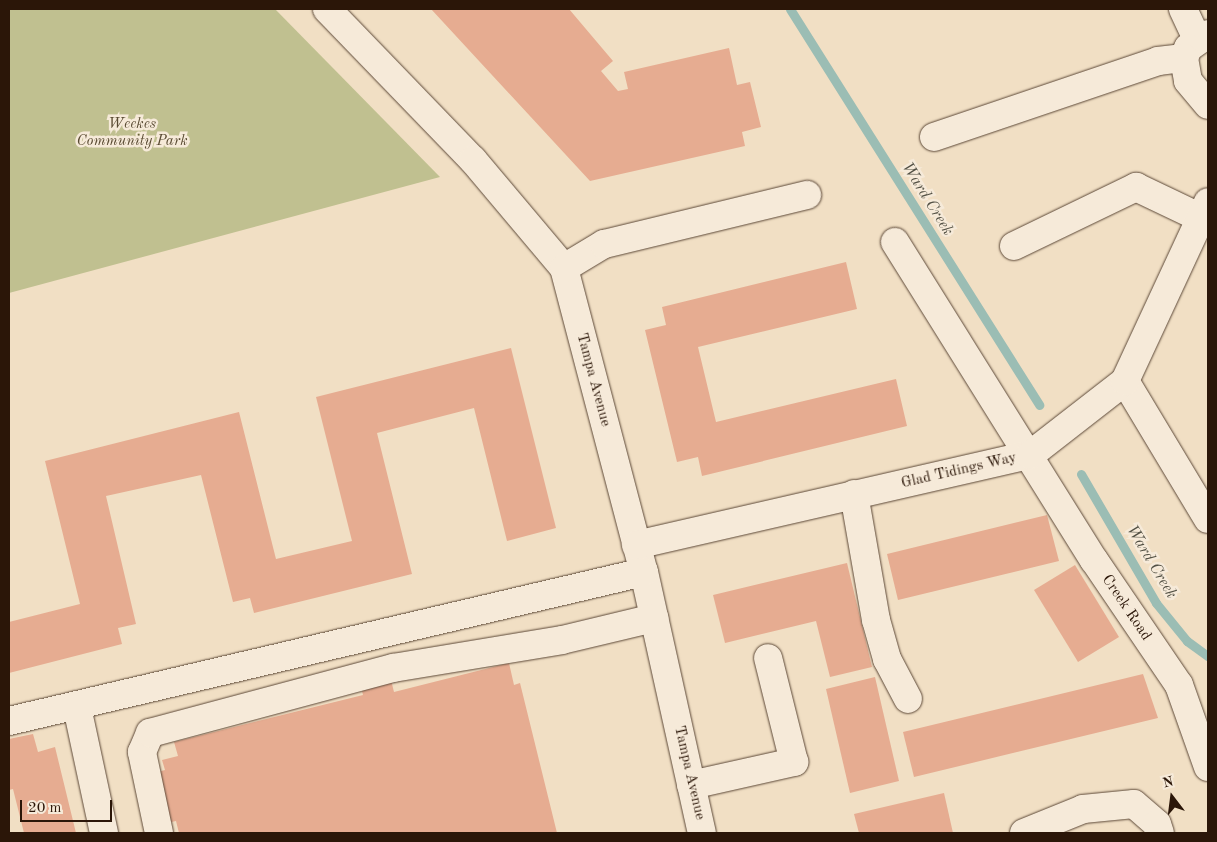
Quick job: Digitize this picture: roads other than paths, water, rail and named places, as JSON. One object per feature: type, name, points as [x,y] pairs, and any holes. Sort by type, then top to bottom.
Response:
[{"type":"street","name":"Tampa Avenue","points":[[328,9],[473,160],[564,268],[644,572],[702,833]]},
{"type":"street","points":[[1183,9],[1196,44],[1188,81],[1208,105]]},
{"type":"street","points":[[934,137],[1158,61],[1196,44]]},
{"type":"street","points":[[1014,246],[1136,187],[1205,210]]},
{"type":"street","points":[[564,268],[604,244],[807,195]]},
{"type":"street","name":"Glad Tidings Way","points":[[636,545],[1030,455],[1125,381],[1205,210]]},
{"type":"street","name":"Creek Road","points":[[895,242],[1179,685],[1208,767]]},
{"type":"street","points":[[1125,381],[1208,518]]},
{"type":"street","points":[[854,494],[876,620],[886,659],[908,699]]},
{"type":"street","points":[[9,721],[77,708],[644,572]]},
{"type":"street","points":[[159,833],[142,752],[150,733],[393,668],[562,640],[654,618]]},
{"type":"street","points":[[691,785],[794,762],[768,658]]},
{"type":"street","points":[[77,708],[104,833]]},
{"type":"street","points":[[1024,833],[1083,809],[1134,804],[1157,824],[1160,833]]},
{"type":"waterway","name":"Ward Creek","points":[[790,9],[1039,405]]},
{"type":"waterway","name":"Ward Creek","points":[[1081,474],[1156,603],[1187,641],[1208,656]]},
{"type":"park label","name":"Weekes Community Park","points":[[132,132]]}]
